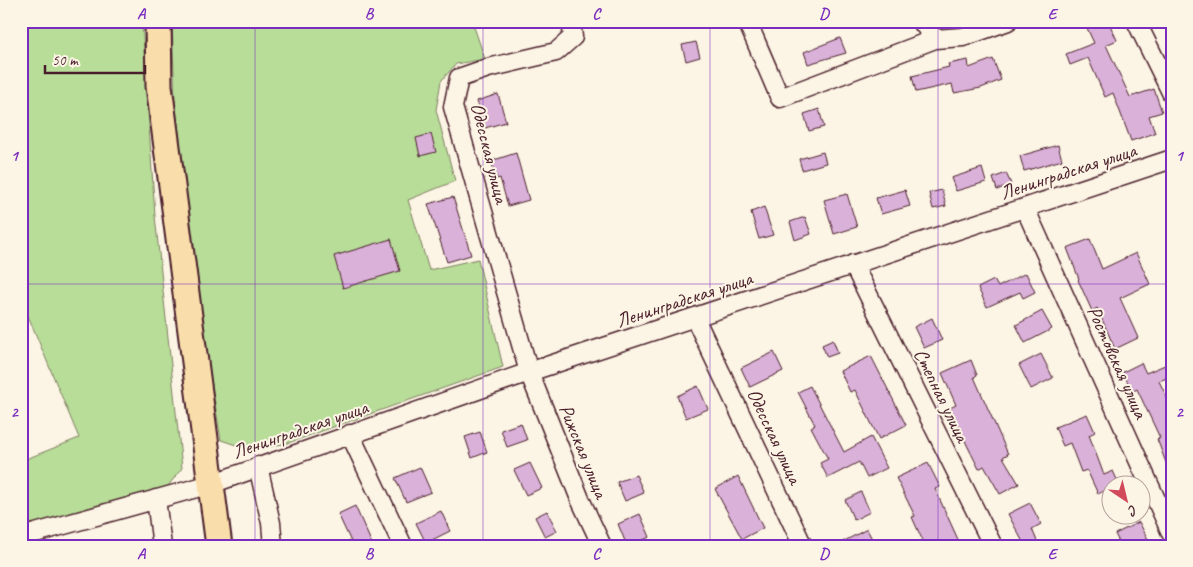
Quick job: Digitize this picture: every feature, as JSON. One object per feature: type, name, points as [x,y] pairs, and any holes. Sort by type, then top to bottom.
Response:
[{"type":"highway","points":[[158,21],[159,86],[219,546]]},
{"type":"street","name":"Одесская улица","points":[[529,372],[453,107],[459,78],[488,68],[556,52],[573,37],[571,21]]},
{"type":"street","points":[[747,21],[780,98],[935,38],[963,37],[1008,21]]},
{"type":"street","points":[[921,21],[935,38]]},
{"type":"street","points":[[1136,21],[1172,94]]},
{"type":"street","name":"Ленинградская улица","points":[[21,537],[211,484],[529,372],[1172,159]]},
{"type":"street","name":"Ростовская улица","points":[[1025,208],[1172,535]]},
{"type":"street","name":"Степная улица","points":[[853,264],[993,546]]},
{"type":"street","name":"Одесская улица","points":[[695,318],[803,546]]},
{"type":"street","name":"Рижская улица","points":[[529,372],[580,499],[602,546]]},
{"type":"street","points":[[350,434],[403,546]]},
{"type":"street","points":[[258,466],[271,523],[273,546]]},
{"type":"street","points":[[156,499],[162,546]]},
{"type":"green space","points":[[21,21],[142,21],[155,216],[182,468],[168,486],[85,509],[21,530],[21,461],[79,438],[21,299]]},
{"type":"green space","points":[[172,21],[472,21],[485,59],[456,64],[441,81],[436,110],[455,181],[408,200],[429,270],[478,259],[503,367],[288,443],[251,450],[221,440],[206,350],[175,101]]},
{"type":"building","points":[[1096,21],[1108,21],[1117,40],[1106,45],[1130,97],[1154,89],[1162,112],[1149,116],[1155,133],[1131,141],[1113,93],[1105,97],[1088,58],[1070,65],[1066,54],[1094,43],[1086,26]]},
{"type":"building","points":[[840,38],[846,53],[808,64],[804,52]]},
{"type":"building","points":[[696,42],[700,57],[686,61],[682,45]]},
{"type":"building","points":[[993,59],[1001,80],[981,88],[954,93],[952,84],[916,92],[912,76],[949,67],[948,64],[968,60],[969,68]]},
{"type":"building","points":[[498,94],[506,122],[485,128],[477,101]]},
{"type":"building","points":[[819,109],[824,127],[809,131],[804,114]]},
{"type":"building","points":[[431,134],[436,152],[420,156],[416,138]]},
{"type":"building","points":[[1058,145],[1062,160],[1024,171],[1020,156]]},
{"type":"building","points":[[823,152],[826,163],[802,170],[799,159]]},
{"type":"building","points":[[516,153],[529,200],[508,206],[500,178],[497,179],[491,161]]},
{"type":"building","points":[[982,168],[986,182],[956,191],[951,178]]},
{"type":"building","points":[[1006,173],[1011,184],[997,190],[993,178]]},
{"type":"building","points":[[905,190],[910,206],[881,214],[876,198]]},
{"type":"building","points":[[942,190],[946,206],[933,209],[929,193]]},
{"type":"building","points":[[847,194],[857,227],[834,234],[824,200]]},
{"type":"building","points":[[453,197],[471,255],[447,262],[428,204]]},
{"type":"building","points":[[764,207],[773,235],[759,239],[751,212]]},
{"type":"building","points":[[805,217],[811,234],[795,240],[790,222]]},
{"type":"building","points":[[391,239],[400,271],[343,288],[334,256]]},
{"type":"building","points":[[1090,239],[1102,269],[1136,253],[1150,284],[1120,298],[1138,338],[1115,349],[1097,308],[1092,311],[1078,280],[1067,248]]},
{"type":"building","points":[[1026,273],[1035,292],[1023,298],[1020,292],[987,307],[978,288],[994,280],[998,287]]},
{"type":"building","points":[[1042,311],[1052,329],[1025,343],[1016,325]]},
{"type":"building","points":[[932,318],[942,340],[924,348],[914,327]]},
{"type":"building","points":[[833,340],[838,353],[827,357],[822,345]]},
{"type":"building","points":[[774,352],[783,371],[750,387],[741,368]]},
{"type":"building","points":[[1041,354],[1053,378],[1031,389],[1019,365]]},
{"type":"building","points":[[871,356],[906,425],[879,439],[855,390],[850,392],[840,371]]},
{"type":"building","points":[[971,360],[977,375],[974,377],[1008,454],[1003,457],[1019,484],[1000,494],[984,466],[979,469],[967,445],[950,408],[956,405],[942,373]]},
{"type":"building","points":[[1172,362],[1172,376],[1159,381],[1172,408],[1172,419],[1166,422],[1172,435],[1171,476],[1157,439],[1160,438],[1137,389],[1132,392],[1123,372],[1141,363],[1146,373]]},
{"type":"building","points":[[698,386],[708,409],[686,418],[677,396]]},
{"type":"building","points":[[810,386],[844,452],[871,437],[887,468],[867,478],[859,462],[828,478],[820,463],[828,459],[811,427],[815,425],[798,392]]},
{"type":"building","points":[[1087,414],[1095,432],[1089,435],[1104,474],[1100,474],[1100,493],[1098,494],[1087,470],[1081,472],[1070,443],[1063,446],[1055,427]]},
{"type":"building","points":[[521,423],[527,440],[507,447],[501,430]]},
{"type":"building","points":[[480,432],[487,452],[472,458],[465,437]]},
{"type":"building","points":[[530,463],[542,488],[526,495],[514,470]]},
{"type":"building","points":[[928,463],[940,487],[935,489],[961,546],[925,546],[912,517],[915,516],[896,478]]},
{"type":"building","points":[[420,467],[431,492],[406,502],[395,478]]},
{"type":"building","points":[[636,475],[644,493],[625,501],[617,482]]},
{"type":"building","points":[[738,476],[763,528],[742,539],[715,489]]},
{"type":"building","points":[[861,492],[870,512],[854,520],[845,500]]},
{"type":"building","points":[[1030,503],[1041,524],[1032,529],[1039,546],[1025,546],[1008,514]]},
{"type":"building","points":[[355,506],[373,546],[353,546],[338,514]]},
{"type":"building","points":[[441,511],[450,531],[426,543],[416,523]]},
{"type":"building","points":[[547,511],[557,531],[545,537],[535,517]]},
{"type":"building","points":[[640,514],[650,537],[627,546],[618,524]]},
{"type":"building","points":[[1135,524],[1140,524],[1149,541],[1140,546],[1121,546],[1115,534]]},
{"type":"building","points":[[867,529],[873,541],[864,546],[835,546]]}]
